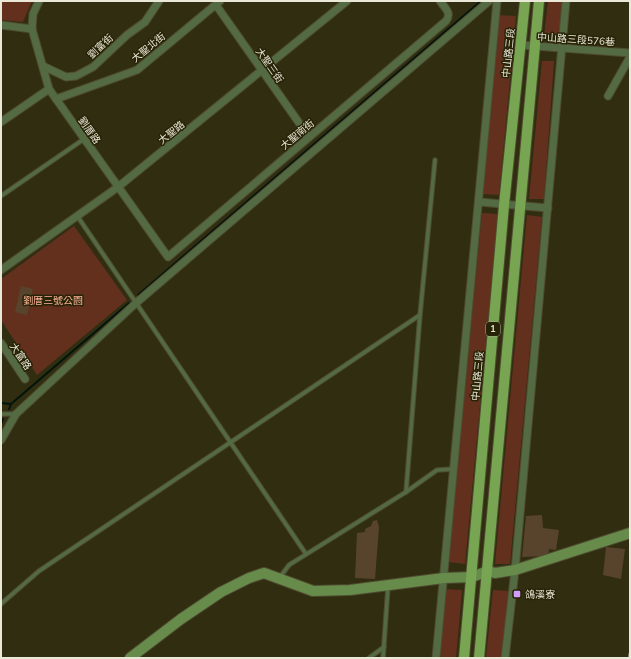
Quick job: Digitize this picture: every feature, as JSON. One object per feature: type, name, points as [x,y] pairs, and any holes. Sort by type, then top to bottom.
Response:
[{"type":"main road","name":"中山路三段","points":[[464,658],[504,205],[525,1]]},
{"type":"main road","name":"1","points":[[479,658],[539,1]]},
{"type":"street","name":"劉厝路","points":[[39,1],[34,14],[32,29],[49,89],[168,257]]},
{"type":"street","name":"劉富街","points":[[43,66],[66,77],[76,76],[93,67],[127,35],[145,22],[159,1]]},
{"type":"street","name":"大聖路","points":[[1,270],[78,217],[118,187],[262,72],[347,1]]},
{"type":"street","name":"大聖南街","points":[[168,257],[449,17],[449,12],[440,1]]},
{"type":"street","points":[[1,440],[16,414],[136,303],[489,1]]},
{"type":"street","name":"中山路三段","points":[[436,658],[480,202],[497,1]]},
{"type":"street","points":[[505,658],[515,570],[566,1]]},
{"type":"street","name":"大聖三街","points":[[218,3],[262,72],[309,137]]},
{"type":"street","name":"大聖北街","points":[[56,99],[137,70],[218,3]]},
{"type":"street","points":[[1,25],[32,29]]},
{"type":"street","name":"中山路三段576巷","points":[[521,45],[630,53]]},
{"type":"street","points":[[608,96],[630,57]]},
{"type":"street","points":[[1,122],[49,89]]},
{"type":"street","points":[[480,202],[521,207],[548,208]]},
{"type":"street","name":"大富路","points":[[1,343],[25,379]]},
{"type":"street","points":[[130,658],[181,619],[221,592],[249,578],[264,573],[313,591],[350,590],[444,578],[472,578],[488,571],[495,573],[515,570],[630,533]]},
{"type":"lane","points":[[1,196],[84,138]]},
{"type":"lane","points":[[406,492],[420,315],[436,160]]},
{"type":"lane","points":[[78,217],[306,554]]},
{"type":"lane","points":[[1,604],[39,571],[420,315]]},
{"type":"lane","points":[[1,414],[16,414]]},
{"type":"lane","points":[[279,578],[289,565],[406,492],[437,470],[454,469]]},
{"type":"lane","points":[[384,658],[388,586]]},
{"type":"lane","points":[[369,658],[384,647]]},
{"type":"green space","points":[[1,1],[32,1],[23,22],[1,20]]},
{"type":"green space","points":[[548,1],[563,1],[559,37],[544,36]]},
{"type":"green space","points":[[498,15],[516,16],[499,195],[483,194]]},
{"type":"green space","points":[[542,61],[554,61],[544,199],[529,199]]},
{"type":"green space","points":[[482,213],[498,214],[465,564],[448,562]]},
{"type":"green space","points":[[527,215],[542,217],[510,564],[495,564]]},
{"type":"green space","name":"劉厝三號公園","points":[[74,226],[127,300],[37,375],[1,320],[1,279]]},
{"type":"green space","points":[[445,589],[462,590],[456,658],[439,658]]},
{"type":"green space","points":[[493,590],[508,591],[502,658],[486,658]]},
{"type":"building","points":[[21,286],[33,289],[27,315],[15,312]]},
{"type":"building","points":[[542,515],[543,528],[559,530],[556,550],[549,549],[548,556],[522,557],[526,516]]},
{"type":"building","points":[[377,520],[379,527],[375,579],[355,578],[357,533],[365,532],[365,529],[371,526],[373,521]]},
{"type":"building","points":[[606,547],[625,549],[621,579],[603,575]]},
{"type":"waterway","points":[[138,295],[481,1]]},
{"type":"waterway","points":[[9,409],[11,404],[129,303]]},
{"type":"waterway","points":[[1,403],[11,404]]},
{"type":"waterway","points":[[1,424],[3,419]]},
{"type":"railway","points":[[629,658],[630,649]]},
{"type":"place","name":"鴿溪寮","points":[[517,594]]}]
